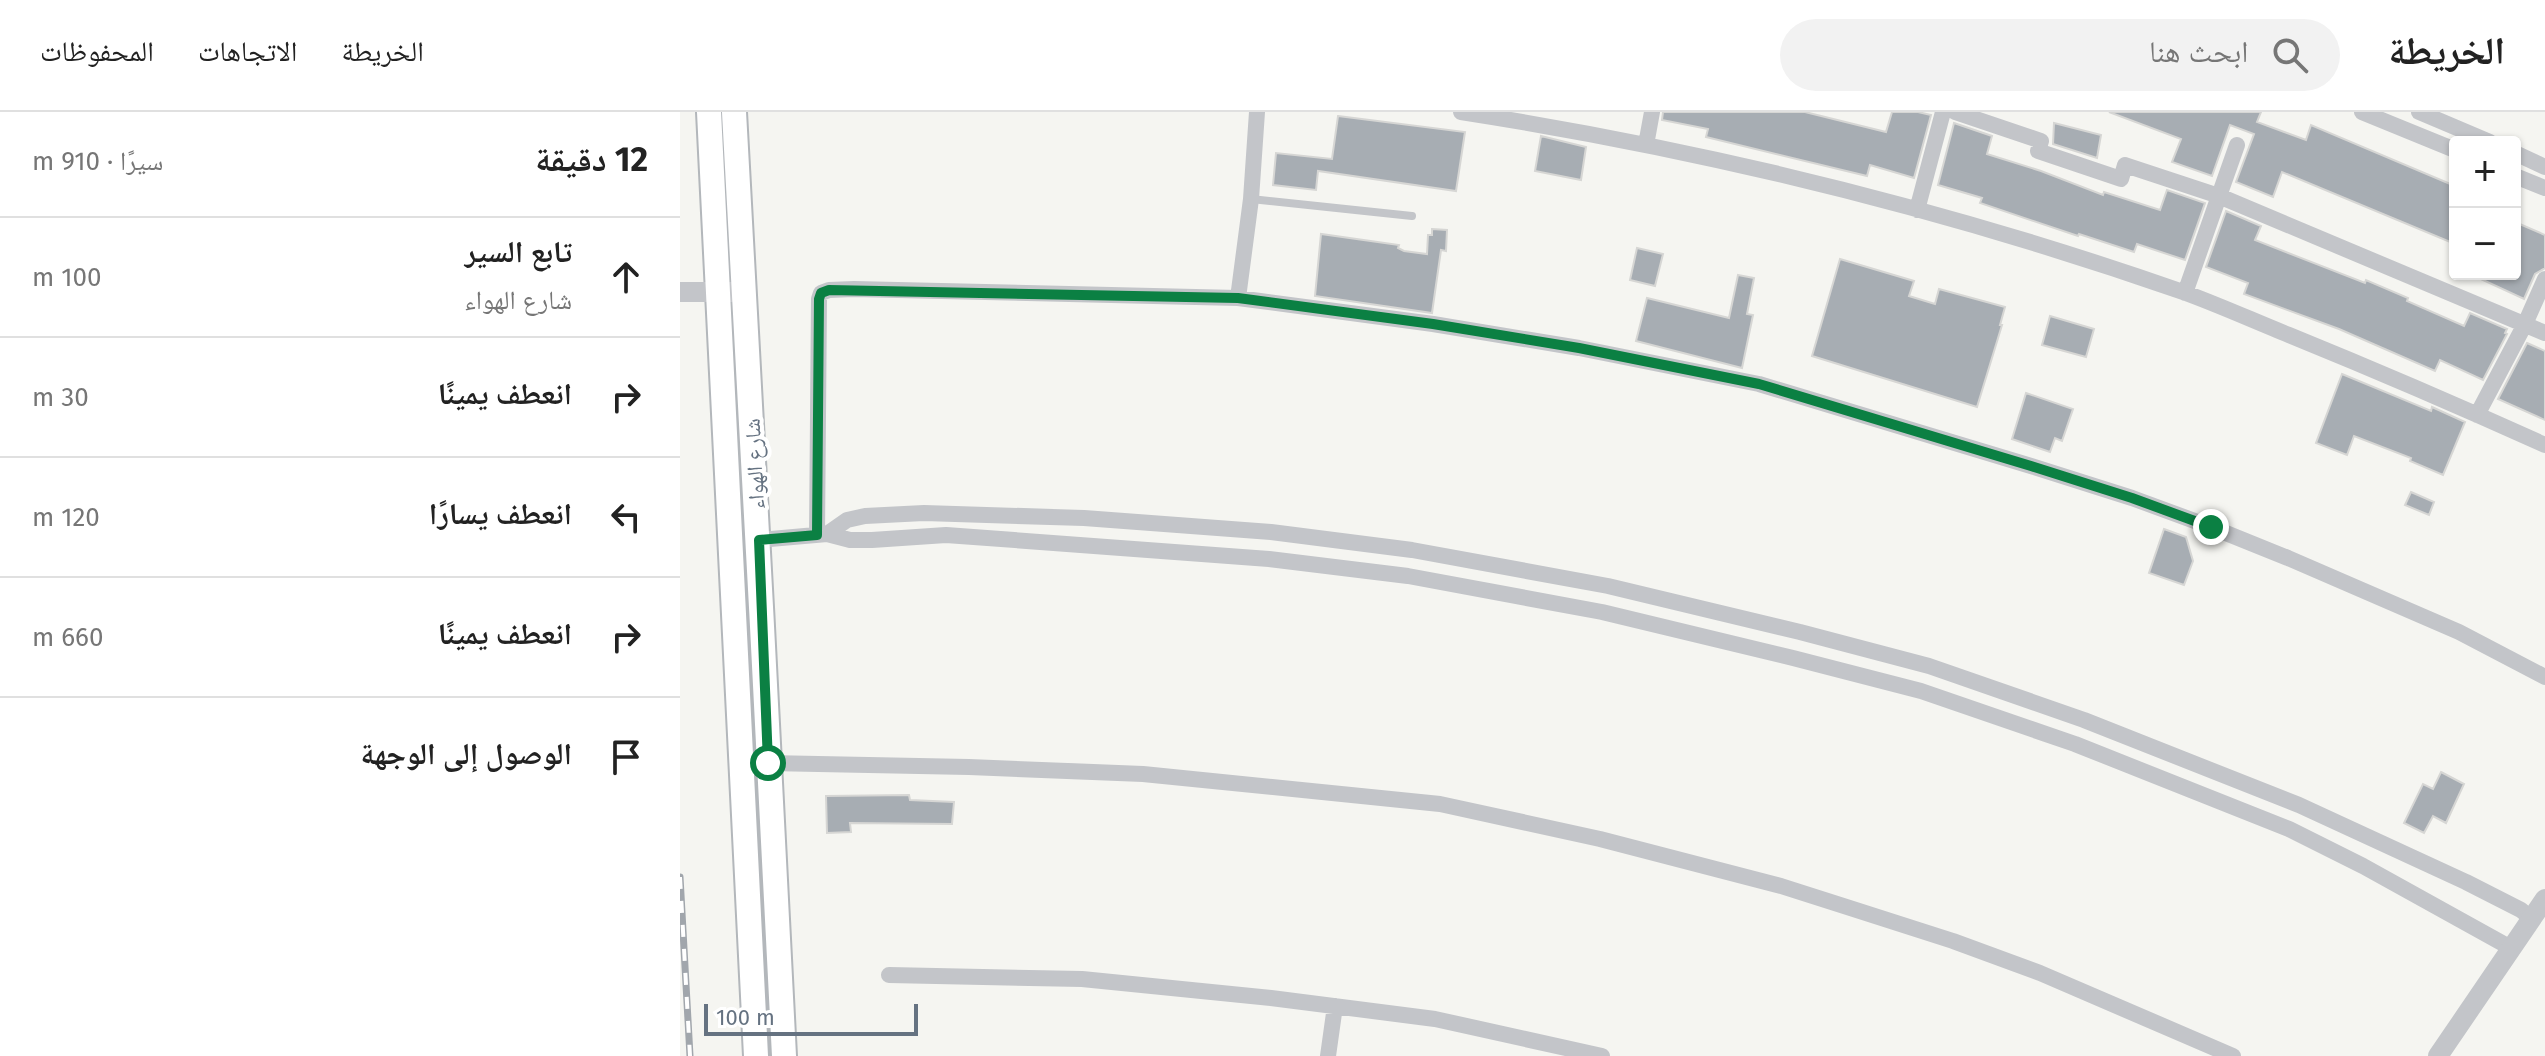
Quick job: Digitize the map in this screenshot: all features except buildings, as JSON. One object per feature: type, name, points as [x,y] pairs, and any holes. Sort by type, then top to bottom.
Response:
[{"type":"main road","name":"شارع الهواء","points":[[709,112],[756,1056]]},
{"type":"main road","name":"شارع الهواء","points":[[734,112],[784,1056]]},
{"type":"street","points":[[1238,298],[1251,199],[1257,112]]},
{"type":"street","points":[[1461,112],[1646,145],[1804,179],[2042,246],[2185,293],[2395,378],[2545,445]]},
{"type":"street","points":[[1646,145],[1652,112]]},
{"type":"street","points":[[1917,210],[1943,112]]},
{"type":"street","points":[[1955,112],[2041,141],[2038,151],[2121,179],[2125,165],[2219,196],[2545,333]]},
{"type":"street","points":[[2362,112],[2449,148]]},
{"type":"street","points":[[2419,112],[2476,136]]},
{"type":"street","points":[[2185,293],[2237,145]]},
{"type":"street","points":[[2521,156],[2545,167]]},
{"type":"street","points":[[2521,178],[2545,188]]},
{"type":"street","points":[[2477,415],[2545,279]]},
{"type":"street","points":[[822,534],[821,293],[854,289],[1238,298],[1433,324],[1579,348],[1773,388],[2045,470],[2211,527],[2459,632],[2545,677]]},
{"type":"street","points":[[680,292],[745,292]]},
{"type":"street","points":[[822,534],[847,520],[865,516],[924,513],[1084,518],[1271,532],[1412,550],[1608,586],[1929,666],[2084,720],[2299,805],[2466,882],[2521,910],[2532,919]]},
{"type":"street","points":[[759,540],[822,534],[850,540],[946,535],[1269,559],[1408,576],[1602,612],[1921,691],[2075,744],[2289,829],[2511,948]]},
{"type":"street","points":[[768,763],[1143,774],[1440,804],[1659,854],[1781,886],[1864,912],[2040,973],[2233,1056]]},
{"type":"street","points":[[2438,1056],[2545,899]]},
{"type":"street","points":[[889,975],[1082,979],[1335,1006],[1435,1019],[1602,1056]]},
{"type":"street","points":[[1328,1056],[1335,1006]]},
{"type":"lane","points":[[1251,199],[1412,216]]},
{"type":"railway","points":[[680,877],[690,1056]]},
{"type":"route","points":[[768,763],[759,540],[817,535],[819,299],[821,293],[829,290],[1238,298],[1433,324],[1579,348],[1759,384],[2031,466],[2211,527]]}]
